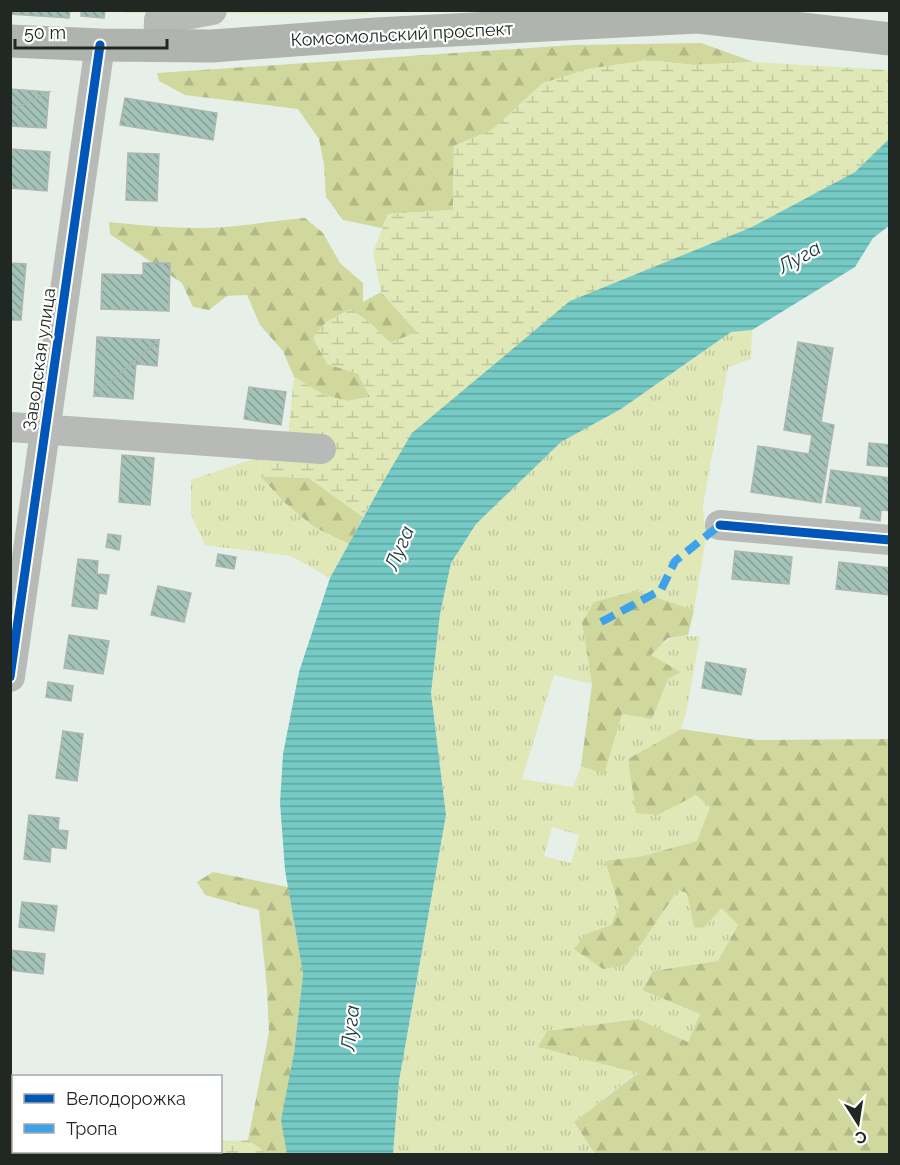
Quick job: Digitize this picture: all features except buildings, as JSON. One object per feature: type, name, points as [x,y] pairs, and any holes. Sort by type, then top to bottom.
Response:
[{"type":"main road","name":"Комсомольский проспект","points":[[10,41],[212,46],[388,33],[698,17],[877,37]]},
{"type":"street","points":[[158,45],[159,20],[212,10]]},
{"type":"street","name":"Заводская улица","points":[[10,677],[100,45]]},
{"type":"street","points":[[10,427],[321,449]]},
{"type":"street","points":[[720,525],[890,540]]},
{"type":"green space","points":[[124,10],[388,11],[362,14],[124,13]]},
{"type":"green space","points":[[701,43],[754,62],[694,65],[647,60],[543,83],[492,130],[454,146],[453,210],[388,214],[382,228],[343,220],[326,197],[324,165],[319,139],[298,109],[185,95],[159,81],[157,73],[573,45]]},
{"type":"green space","points":[[647,60],[694,65],[754,62],[889,70],[889,139],[855,172],[752,227],[674,260],[383,482],[363,517],[309,478],[260,476],[259,457],[288,437],[294,377],[324,395],[348,401],[370,397],[358,374],[327,364],[313,338],[326,322],[350,309],[368,321],[390,343],[417,332],[381,292],[373,252],[388,214],[453,210],[454,146],[492,130],[543,83],[587,69]]},
{"type":"green space","points":[[305,218],[323,233],[340,263],[363,283],[363,302],[381,292],[417,332],[390,343],[368,321],[358,374],[370,397],[348,401],[324,395],[294,377],[283,351],[260,325],[247,295],[227,296],[209,310],[193,307],[182,283],[110,234],[109,222],[211,228]]},
{"type":"green space","points":[[752,330],[751,359],[728,367],[703,506],[706,538],[694,610],[636,591],[582,623],[592,684],[554,675],[522,779],[573,787],[581,766],[604,773],[622,714],[652,719],[668,679],[680,672],[651,655],[672,638],[700,637],[681,729],[628,759],[658,815],[696,795],[710,807],[697,841],[643,856],[605,861],[619,906],[611,925],[586,934],[627,965],[678,890],[687,893],[703,928],[722,908],[738,925],[718,961],[653,971],[642,990],[700,1014],[688,1042],[638,1019],[547,1031],[538,1047],[638,1072],[574,1122],[595,1154],[393,1154],[399,1081],[446,815],[431,693],[440,614],[451,563],[476,524],[561,442],[621,409],[731,332]],"holes":[[[552,827],[579,835],[571,863],[544,856]]]},
{"type":"green space","points":[[259,457],[260,476],[284,502],[314,527],[349,544],[330,578],[291,556],[205,545],[191,515],[191,480]]},
{"type":"green space","points":[[260,476],[309,478],[363,517],[349,544],[314,527],[284,502]]},
{"type":"green space","points":[[636,591],[694,610],[688,635],[668,638],[651,655],[681,672],[668,679],[652,719],[622,714],[604,774],[581,766],[592,684],[582,623],[594,602]]},
{"type":"green space","points":[[681,729],[757,740],[889,739],[889,1154],[595,1154],[574,1122],[638,1073],[538,1047],[547,1031],[638,1019],[688,1042],[700,1014],[642,990],[653,971],[718,961],[738,925],[722,908],[703,928],[694,927],[687,893],[678,890],[627,965],[603,969],[574,949],[586,934],[611,925],[619,906],[605,861],[643,856],[697,841],[710,807],[696,795],[658,815],[636,813],[628,759]]},
{"type":"green space","points":[[213,872],[288,887],[303,974],[294,1053],[282,1120],[287,1154],[263,1154],[263,1151],[248,1140],[269,1032],[259,910],[205,895],[197,882]]},
{"type":"green space","points":[[248,1140],[263,1151],[263,1154],[210,1154],[222,1153],[222,1141]]},
{"type":"water","name":"Луга","points":[[889,139],[889,226],[873,238],[855,267],[752,330],[731,332],[621,409],[561,442],[476,524],[451,563],[440,614],[431,693],[446,815],[399,1081],[393,1154],[287,1154],[281,1120],[294,1053],[303,974],[285,870],[280,803],[283,754],[299,672],[330,578],[412,433],[570,301],[752,227],[855,172]]},
{"type":"marked path","points":[[601,622],[661,590],[675,561],[720,525]]},
{"type":"cycle path","points":[[10,677],[100,45]]},
{"type":"cycle path","points":[[720,525],[890,540]]}]
